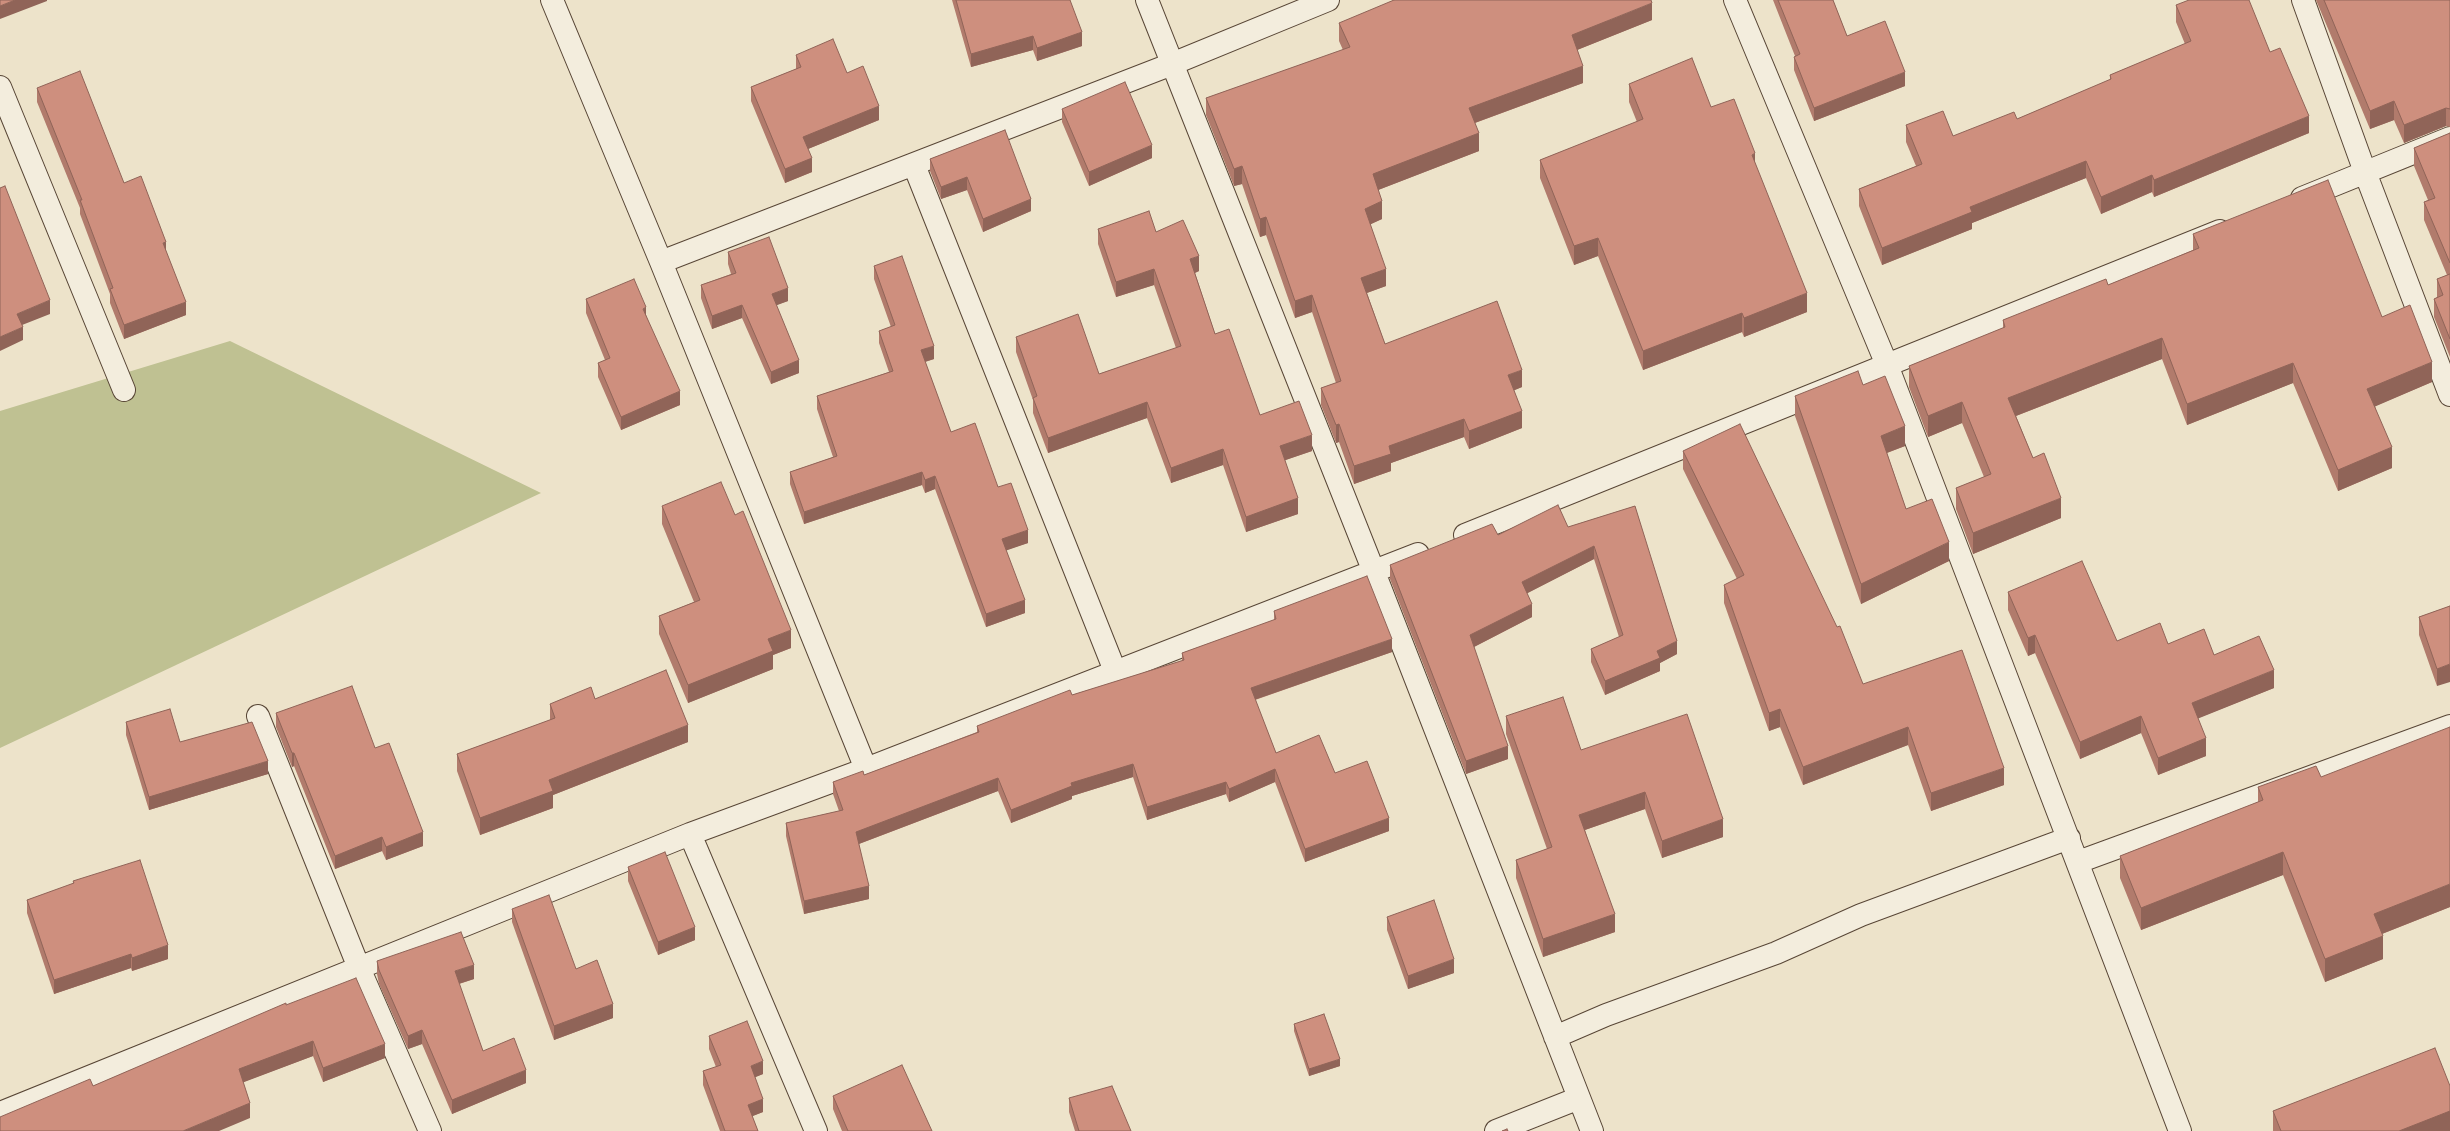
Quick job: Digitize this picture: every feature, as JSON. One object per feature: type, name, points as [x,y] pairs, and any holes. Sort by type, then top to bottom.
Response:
[{"type":"street","points":[[552,0],[661,262],[866,769]]},
{"type":"street","points":[[1147,0],[1374,572],[1592,1131]]},
{"type":"street","points":[[661,262],[1172,64],[1328,0]]},
{"type":"street","points":[[1735,0],[1887,365],[2180,1131]]},
{"type":"street","points":[[2303,0],[2365,172],[2450,394]]},
{"type":"street","points":[[0,87],[124,390]]},
{"type":"street","points":[[2284,205],[2450,138]]},
{"type":"street","points":[[914,165],[1115,671]]},
{"type":"street","points":[[0,1113],[690,834],[866,769],[1115,671],[1374,572],[2240,223]]},
{"type":"street","points":[[258,716],[358,968],[430,1131]]},
{"type":"street","points":[[2078,862],[2450,726]]},
{"type":"street","points":[[690,834],[816,1131]]},
{"type":"street","points":[[1555,1037],[1606,1015],[1776,953],[1861,915],[2069,838]]},
{"type":"street","points":[[1496,1131],[1579,1098]]},
{"type":"green space","points":[[230,341],[541,493],[0,748],[0,411]]},
{"type":"building","points":[[0,0],[15,0],[0,6]]},
{"type":"building","points":[[956,0],[1070,0],[1082,32],[1037,48],[1033,36],[971,54]]},
{"type":"building","points":[[1394,0],[1651,0],[1652,3],[1572,35],[1583,66],[1469,108],[1479,133],[1373,174],[1382,201],[1365,209],[1386,269],[1361,278],[1385,344],[1497,301],[1522,370],[1508,375],[1522,411],[1469,431],[1464,419],[1389,446],[1391,454],[1354,466],[1339,424],[1336,425],[1321,388],[1341,381],[1312,295],[1295,301],[1266,217],[1260,219],[1242,166],[1234,169],[1206,98],[1350,47],[1339,23]]},
{"type":"building","points":[[1778,0],[1833,0],[1847,36],[1885,21],[1905,72],[1814,108],[1794,57],[1800,54]]},
{"type":"building","points":[[2189,0],[2249,0],[2270,52],[2280,48],[2309,116],[2154,180],[2152,175],[2101,197],[2086,161],[1970,207],[1972,212],[1882,248],[1859,189],[1922,164],[1906,125],[1943,111],[1953,136],[2014,112],[2017,119],[2111,79],[2110,75],[2191,41],[2176,5]]},
{"type":"building","points":[[2324,0],[2450,0],[2450,109],[2446,108],[2404,125],[2394,101],[2370,111]]},
{"type":"building","points":[[833,39],[847,73],[863,66],[879,106],[803,137],[812,158],[785,169],[751,87],[801,67],[796,55]]},
{"type":"building","points":[[1692,58],[1711,107],[1734,99],[1755,153],[1752,155],[1807,293],[1744,318],[1742,313],[1643,351],[1598,238],[1574,246],[1540,160],[1643,119],[1629,84]]},
{"type":"building","points":[[80,71],[124,183],[141,176],[166,242],[163,243],[186,302],[124,325],[110,289],[113,288],[80,200],[82,200],[37,88]]},
{"type":"building","points":[[1125,82],[1152,145],[1089,172],[1062,109]]},
{"type":"building","points":[[1005,130],[1031,199],[983,219],[967,177],[941,187],[930,159]]},
{"type":"building","points":[[2450,133],[2450,263],[2424,202],[2435,198],[2414,148]]},
{"type":"building","points":[[2328,180],[2382,317],[2410,305],[2432,362],[2367,389],[2392,447],[2338,470],[2293,363],[2187,404],[2162,338],[2008,398],[2033,458],[2044,453],[2061,498],[1973,533],[1956,488],[1991,474],[1962,402],[1928,416],[1909,366],[2005,327],[2003,320],[2106,279],[2108,285],[2199,248],[2193,234]]},
{"type":"building","points":[[5,186],[50,300],[17,314],[23,327],[0,337],[0,188]]},
{"type":"building","points":[[1149,211],[1156,232],[1183,220],[1199,256],[1190,259],[1215,334],[1229,329],[1260,415],[1299,401],[1312,435],[1280,446],[1298,498],[1246,517],[1223,449],[1171,468],[1147,402],[1048,438],[1033,398],[1037,396],[1016,337],[1078,314],[1099,374],[1181,346],[1154,269],[1116,282],[1098,229]]},
{"type":"building","points":[[769,237],[788,288],[772,294],[799,360],[771,372],[742,305],[712,316],[701,285],[736,273],[728,252]]},
{"type":"building","points":[[902,256],[934,346],[921,350],[951,432],[975,423],[998,487],[1011,483],[1028,530],[1002,539],[1025,600],[986,614],[935,476],[925,480],[922,472],[804,512],[790,472],[837,456],[817,396],[893,371],[879,331],[895,325],[874,266]]},
{"type":"building","points":[[2450,274],[2450,339],[2434,299],[2443,295],[2437,279]]},
{"type":"building","points":[[634,279],[646,307],[643,309],[680,391],[621,417],[598,363],[610,358],[586,299]]},
{"type":"building","points":[[1858,371],[1863,385],[1885,376],[1905,426],[1881,436],[1906,509],[1932,499],[1949,542],[1861,584],[1795,396]]},
{"type":"building","points":[[1740,424],[1837,627],[1840,626],[1863,684],[1962,650],[2004,768],[1931,793],[1908,727],[1803,767],[1780,709],[1769,713],[1724,585],[1744,575],[1683,451]]},
{"type":"building","points":[[721,482],[735,515],[743,511],[791,630],[768,639],[773,651],[688,685],[659,616],[700,600],[662,506]]},
{"type":"building","points":[[1558,505],[1568,527],[1635,506],[1677,641],[1657,651],[1660,658],[1605,681],[1591,649],[1623,635],[1594,546],[1522,582],[1532,604],[1470,635],[1508,746],[1466,761],[1390,565],[1492,524],[1498,535]]},
{"type":"building","points":[[2082,561],[2117,641],[2160,623],[2168,644],[2204,629],[2214,655],[2259,636],[2274,670],[2192,703],[2206,738],[2158,758],[2141,716],[2080,742],[2035,635],[2028,638],[2008,592]]},
{"type":"building","points":[[1367,576],[1392,639],[1251,688],[1276,753],[1319,735],[1335,773],[1367,761],[1389,818],[1305,849],[1275,769],[1229,789],[1226,782],[1147,807],[1133,764],[1071,783],[1072,786],[1011,810],[998,778],[856,832],[869,886],[804,901],[786,823],[843,810],[833,782],[863,771],[864,775],[979,732],[977,726],[1070,690],[1072,695],[1184,660],[1182,653],[1276,619],[1274,611]]},
{"type":"building","points":[[2450,606],[2450,664],[2437,669],[2419,617]]},
{"type":"building","points":[[666,670],[688,725],[549,780],[553,791],[480,818],[457,754],[555,718],[550,704],[591,687],[595,699]]},
{"type":"building","points":[[352,686],[375,748],[389,743],[423,832],[386,847],[382,837],[335,856],[294,753],[292,753],[276,713]]},
{"type":"building","points":[[1563,697],[1581,750],[1687,714],[1723,819],[1662,841],[1645,792],[1579,815],[1615,914],[1543,939],[1516,860],[1552,847],[1506,716]]},
{"type":"building","points":[[170,709],[180,742],[252,722],[268,761],[149,797],[126,722]]},
{"type":"building","points":[[2450,727],[2450,884],[2374,914],[2383,936],[2325,959],[2283,852],[2141,908],[2120,856],[2263,800],[2258,787],[2316,766],[2321,777]]},
{"type":"building","points":[[665,852],[695,927],[658,942],[628,867]]},
{"type":"building","points":[[140,860],[168,945],[132,958],[131,954],[54,980],[27,900],[74,883],[73,881]]},
{"type":"building","points":[[549,895],[576,969],[597,960],[613,1004],[554,1026],[512,909]]},
{"type":"building","points":[[1434,900],[1454,959],[1408,976],[1387,917]]},
{"type":"building","points":[[461,932],[474,965],[455,971],[483,1051],[514,1038],[526,1070],[452,1100],[422,1030],[408,1036],[379,970],[377,961]]},
{"type":"building","points":[[356,978],[385,1044],[323,1068],[313,1041],[239,1069],[250,1103],[183,1131],[0,1131],[0,1117],[90,1079],[93,1086],[286,1003],[286,1005]]},
{"type":"building","points":[[1324,1014],[1340,1059],[1309,1069],[1294,1024]]},
{"type":"building","points":[[747,1021],[763,1061],[751,1066],[763,1099],[748,1105],[758,1131],[725,1131],[703,1071],[721,1065],[709,1036]]},
{"type":"building","points":[[2435,1048],[2450,1086],[2450,1111],[2399,1131],[2281,1131],[2273,1111]]},
{"type":"building","points":[[902,1065],[932,1131],[848,1131],[833,1096]]},
{"type":"building","points":[[1112,1086],[1131,1131],[1079,1131],[1069,1098]]}]
